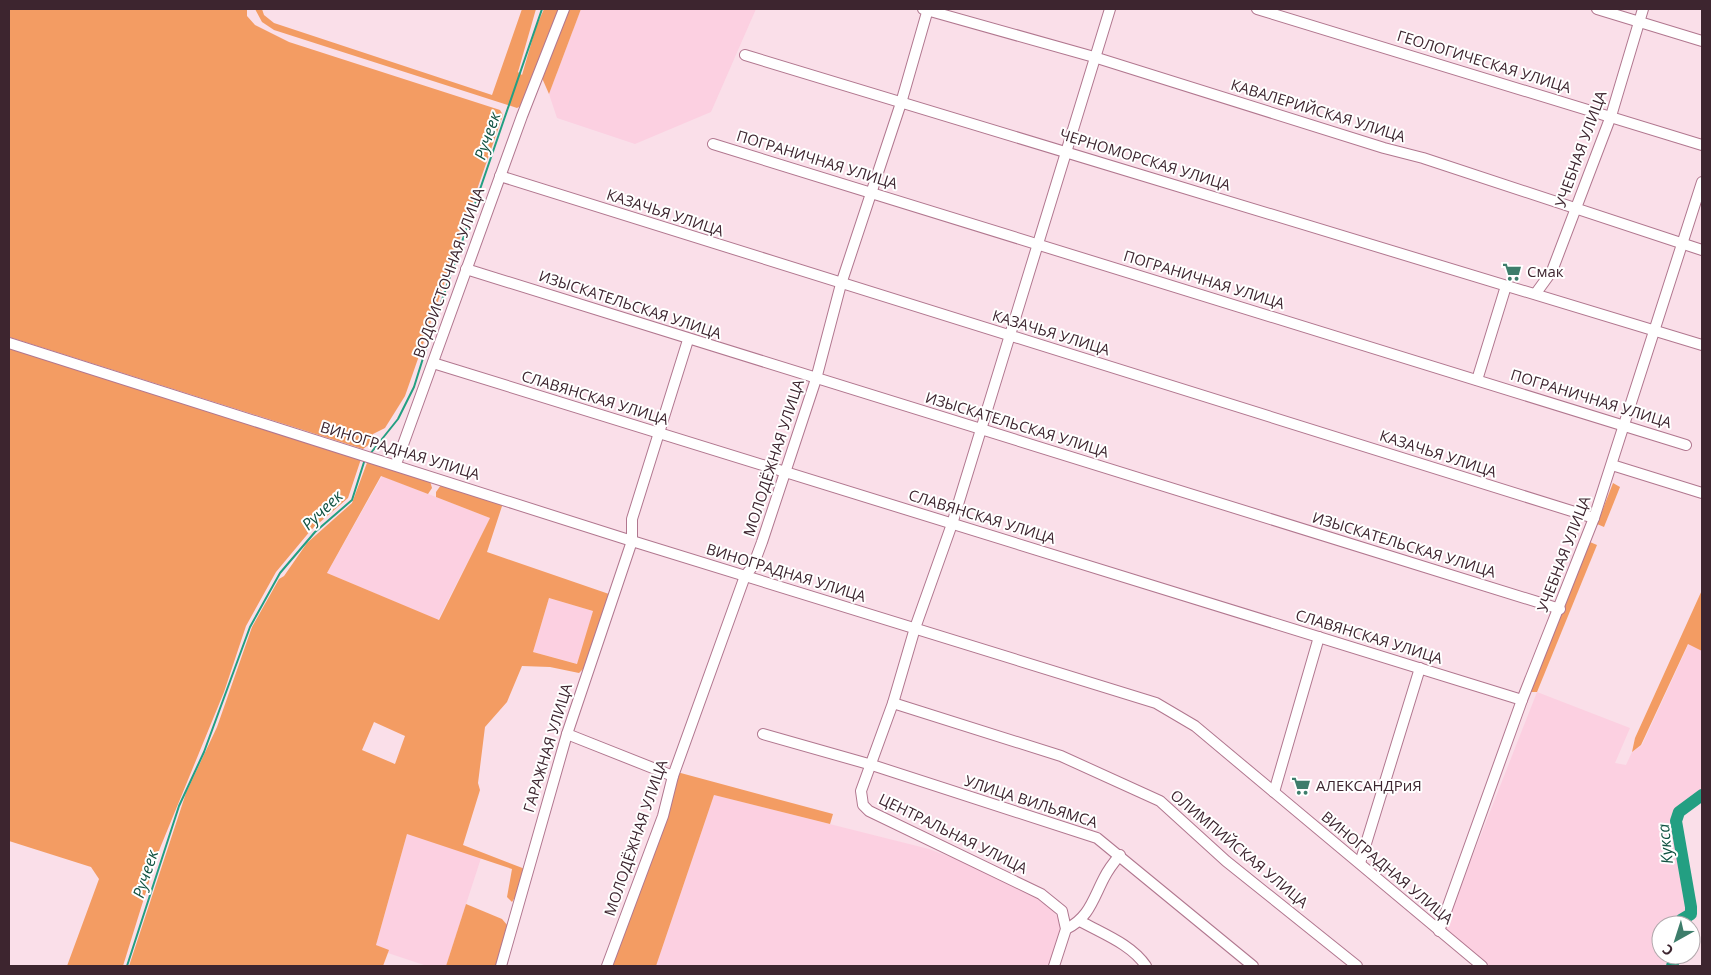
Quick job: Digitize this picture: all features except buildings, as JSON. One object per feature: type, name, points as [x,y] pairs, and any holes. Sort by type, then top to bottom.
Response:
[{"type":"street","name":"ВОДОИСТОЧНАЯ УЛИЦА","points":[[396,464],[500,176],[564,9]]},
{"type":"street","name":"КАВАЛЕРИЙСКАЯ УЛИЦА","points":[[926,9],[1094,57],[1576,207],[1702,250]]},
{"type":"street","name":"МОЛОДЁЖНАЯ УЛИЦА","points":[[607,966],[663,816],[673,776],[745,576],[753,566],[762,542],[816,379],[841,284],[870,192],[901,103],[926,9]]},
{"type":"street","name":"ЦЕНТРАЛЬНАЯ УЛИЦА","points":[[1066,929],[1062,911],[1041,894],[869,811],[863,805],[861,791],[893,704],[916,628],[952,524],[1110,9]]},
{"type":"street","name":"ГЕОЛОГИЧЕСКАЯ УЛИЦА","points":[[1257,9],[1702,145]]},
{"type":"street","points":[[1597,9],[1702,41]]},
{"type":"street","name":"УЧЕБНАЯ УЛИЦА","points":[[1536,294],[1552,271],[1611,116],[1644,9]]},
{"type":"street","name":"ЧЕРНОМОРСКАЯ УЛИЦА","points":[[746,55],[1702,345]]},
{"type":"street","name":"ПОГРАНИЧНАЯ УЛИЦА","points":[[713,144],[1686,445]]},
{"type":"street","name":"КАЗАЧЬЯ УЛИЦА","points":[[500,176],[841,284],[1302,425],[1594,518]]},
{"type":"street","name":"УЧЕБНАЯ УЛИЦА","points":[[1439,931],[1522,700],[1560,609],[1594,518],[1702,182]]},
{"type":"street","name":"ИЗЫСКАТЕЛЬСКАЯ УЛИЦА","points":[[466,269],[688,340],[1560,609]]},
{"type":"street","points":[[1477,380],[1506,286]]},
{"type":"street","name":"ГАРАЖНАЯ УЛИЦА","points":[[501,966],[567,734],[632,541],[632,519],[688,340]]},
{"type":"street","name":"ВИНОГРАДНАЯ УЛИЦА","points":[[9,343],[396,464],[632,541],[1156,703],[1195,726],[1482,966]]},
{"type":"street","name":"СЛАВЯНСКАЯ УЛИЦА","points":[[433,363],[1522,700]]},
{"type":"street","points":[[1612,465],[1702,493]]},
{"type":"street","points":[[1274,792],[1319,638]]},
{"type":"street","points":[[1360,863],[1420,668]]},
{"type":"street","name":"ОЛИМПИЙСКАЯ УЛИЦА","points":[[893,704],[1061,756],[1160,801],[1226,861],[1357,966]]},
{"type":"street","points":[[567,734],[673,776]]},
{"type":"street","name":"УЛИЦА ВИЛЬЯМСА","points":[[763,734],[872,765],[1097,838],[1253,966]]},
{"type":"street","points":[[1054,966],[1066,929],[1080,921],[1095,901],[1105,875],[1120,855]]},
{"type":"street","points":[[1080,921],[1126,946],[1141,958],[1146,966]]},
{"type":"shaded area","points":[[9,9],[247,9],[247,16],[255,25],[289,42],[500,110],[503,115],[405,396],[385,428],[373,434],[371,443],[363,449],[9,337]]},
{"type":"shaded area","points":[[255,9],[262,9],[264,15],[274,23],[492,95],[522,9],[536,9],[518,72],[522,75],[536,27],[544,9],[561,9],[525,104],[517,108],[274,30],[262,22]]},
{"type":"shaded area","points":[[568,9],[581,9],[549,94],[542,78]]},
{"type":"shaded area","points":[[581,9],[756,9],[711,112],[635,144],[557,118],[549,94]]},
{"type":"shaded area","points":[[9,348],[361,459],[348,498],[311,530],[276,572],[246,626],[224,692],[158,853],[123,966],[67,966],[99,879],[91,867],[9,841]]},
{"type":"shaded area","points":[[368,460],[430,481],[432,488],[428,494],[381,476],[327,573],[439,620],[490,518],[436,497],[436,492],[441,485],[503,503],[487,552],[609,594],[586,666],[579,673],[550,667],[522,666],[507,702],[485,727],[478,783],[480,790],[463,845],[525,869],[519,891],[512,902],[507,897],[512,869],[407,834],[376,945],[389,950],[383,966],[129,966],[186,793],[217,727],[252,627],[279,579],[284,576],[307,543],[352,503]],"holes":[[[549,598],[593,611],[577,664],[533,652]],[[374,722],[405,736],[395,764],[362,750]]]},
{"type":"shaded area","points":[[382,476],[490,518],[438,620],[327,573]]},
{"type":"shaded area","points":[[1613,483],[1620,487],[1604,527],[1597,524]]},
{"type":"shaded area","points":[[1590,542],[1597,545],[1537,692],[1530,692]]},
{"type":"shaded area","points":[[1702,590],[1702,651],[1688,644],[1641,745],[1632,752],[1635,738]]},
{"type":"shaded area","points":[[549,598],[593,611],[578,664],[533,652]]},
{"type":"shaded area","points":[[1689,643],[1702,651],[1702,793],[1679,810],[1674,821],[1689,906],[1688,913],[1685,915],[1651,915],[1651,965],[1670,966],[1488,966],[1444,929],[1537,692],[1630,728],[1615,763],[1626,765],[1632,752],[1642,745]]},
{"type":"shaded area","points":[[677,772],[833,814],[830,824],[714,795],[656,966],[610,966],[673,795]]},
{"type":"shaded area","points":[[714,795],[929,849],[966,863],[1039,899],[1051,908],[1058,918],[1060,930],[1050,966],[656,966]]},
{"type":"shaded area","points":[[407,834],[481,858],[446,966],[427,966],[388,953],[388,950],[376,945]]},
{"type":"shaded area","points":[[466,904],[502,919],[508,926],[497,966],[446,966]]},
{"type":"waterway","name":"Ручеек","points":[[370,454],[398,419],[414,387],[434,323],[542,9]]},
{"type":"waterway","name":"Ручеек","points":[[127,966],[179,806],[204,752],[250,627],[280,573],[315,532],[352,500],[365,459]]},
{"type":"waterway","name":"Кукса","points":[[1689,915],[1691,907],[1676,821],[1679,812],[1702,795]]},
{"type":"place","name":"Смак","points":[[1512,272]]},
{"type":"place","name":"АЛЕКСАНДРиЯ","points":[[1301,786]]}]
